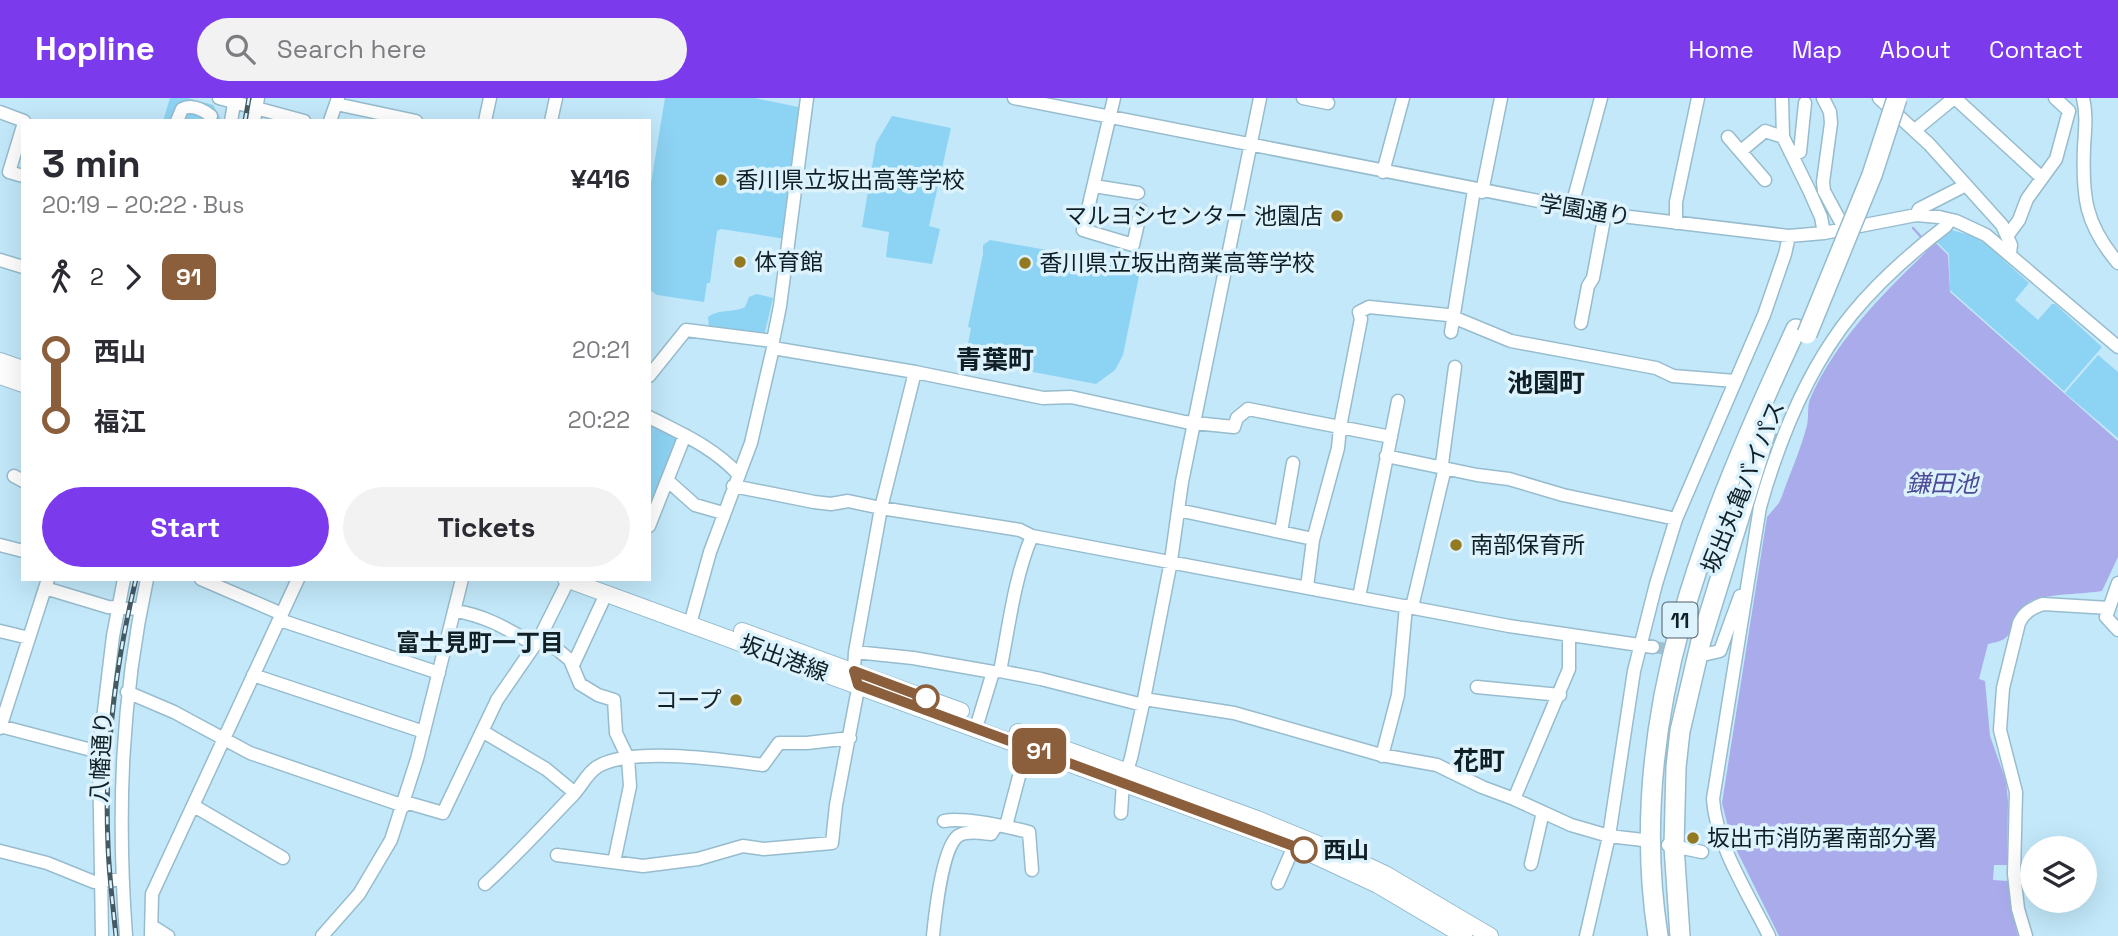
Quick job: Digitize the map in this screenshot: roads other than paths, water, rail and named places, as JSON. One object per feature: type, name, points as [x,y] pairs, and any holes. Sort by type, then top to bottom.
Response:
[{"type":"highway","name":"坂出丸亀バイパス","points":[[1663,934],[1664,785],[1675,689],[1701,592],[1737,496],[1768,424],[1862,170],[1882,98]]},
{"type":"highway","name":"坂出丸亀バイパス","points":[[1663,934],[1650,833],[1657,736],[1664,685],[1690,588],[1721,504],[1779,367],[1802,332],[1872,176],[1897,98]]},
{"type":"highway","name":"11","points":[[1641,840],[1648,723],[1656,675],[1677,598],[1779,367]]},
{"type":"highway","points":[[1663,934],[1676,767],[1691,676],[1768,424]]},
{"type":"highway","points":[[1641,840],[1640,881],[1663,934]]},
{"type":"main road","points":[[0,361],[21,368]]},
{"type":"main road","points":[[0,376],[21,383]]},
{"type":"main road","name":"坂出港線","points":[[574,581],[602,586],[1384,874],[1490,936]]},
{"type":"main road","name":"坂出港線","points":[[1296,841],[1464,936]]},
{"type":"street","points":[[485,119],[490,98]]},
{"type":"street","points":[[551,119],[556,98]]},
{"type":"street","points":[[692,619],[723,513],[751,443],[773,345],[807,98]]},
{"type":"street","name":"学園通り","points":[[1014,98],[1605,215],[1789,236],[1824,233],[1916,215],[1950,220],[1979,231],[2010,253],[2118,347]]},
{"type":"street","points":[[1114,98],[1083,230],[1133,244],[1140,210]]},
{"type":"street","points":[[1121,813],[1125,777],[1143,702],[1171,561],[1178,510],[1260,98]]},
{"type":"street","points":[[1303,98],[1328,103]]},
{"type":"street","points":[[1383,172],[1403,98]]},
{"type":"street","points":[[1451,332],[1478,191],[1501,98]]},
{"type":"street","points":[[1571,209],[1601,98]]},
{"type":"street","points":[[1676,223],[1676,202],[1698,98]]},
{"type":"street","points":[[1782,98],[1783,137],[1821,217],[1824,233]]},
{"type":"street","points":[[1823,98],[1830,112],[1831,123],[1822,182],[1844,228]]},
{"type":"street","points":[[1882,98],[1993,215],[2008,235],[2010,253]]},
{"type":"street","points":[[1914,130],[1954,98],[2042,178]]},
{"type":"street","points":[[2008,235],[2019,220],[2027,199],[2056,159],[2069,111],[2055,98]]},
{"type":"street","points":[[2083,98],[2086,110],[2083,175],[2087,211],[2104,246],[2118,263]]},
{"type":"street","points":[[331,119],[337,101],[408,119]]},
{"type":"street","points":[[178,119],[182,110],[187,107],[196,108],[211,118],[228,102],[296,119]]},
{"type":"street","points":[[1790,152],[1800,152],[1805,103]]},
{"type":"street","points":[[0,112],[21,122]]},
{"type":"street","points":[[21,130],[9,172],[21,175]]},
{"type":"street","points":[[1741,151],[1765,131],[1783,137]]},
{"type":"street","points":[[1728,136],[1765,180]]},
{"type":"street","points":[[1916,215],[1919,209],[1966,185]]},
{"type":"street","points":[[1094,186],[1138,193]]},
{"type":"street","points":[[1581,323],[1605,215]]},
{"type":"street","points":[[1979,231],[1993,215]]},
{"type":"street","points":[[1769,936],[1721,838],[1713,799],[1760,507],[1801,397],[1834,338],[1851,314],[1890,273],[1950,220]]},
{"type":"street","points":[[1586,936],[1609,836],[1639,645],[1676,519],[1764,315],[1789,236]]},
{"type":"street","points":[[0,260],[21,266]]},
{"type":"street","points":[[1307,587],[1313,539],[1338,448],[1361,319],[1359,312],[1369,307],[1454,317],[1511,341],[1656,368],[1673,376],[1735,382]]},
{"type":"street","points":[[652,368],[686,330],[1023,392],[1042,398],[1071,397],[1195,423],[1234,427],[1237,418],[1248,409],[1391,437]]},
{"type":"street","points":[[1382,756],[1398,695],[1409,607],[1443,468],[1455,367]]},
{"type":"street","points":[[557,855],[643,866],[698,859],[743,846],[764,849],[832,844],[836,805],[850,738],[856,678],[855,652],[881,508],[915,372]]},
{"type":"street","points":[[1359,597],[1398,401]]},
{"type":"street","points":[[651,418],[722,457],[736,480],[814,502],[831,504],[848,501],[1020,530],[1032,536],[1501,625],[1653,647]]},
{"type":"street","points":[[651,521],[685,435]]},
{"type":"street","points":[[1386,456],[1508,479],[1563,495],[1676,519]]},
{"type":"street","points":[[1281,532],[1293,463]]},
{"type":"street","points":[[667,480],[695,505],[723,513]]},
{"type":"street","points":[[1178,510],[1313,539]]},
{"type":"street","points":[[978,723],[997,672],[1032,536]]},
{"type":"street","points":[[0,545],[21,550]]},
{"type":"street","name":"八幡通り","points":[[102,936],[99,751],[106,686],[124,581]]},
{"type":"street","points":[[126,936],[120,824],[127,692],[147,581]]},
{"type":"street","points":[[208,581],[281,617],[439,673]]},
{"type":"street","points":[[168,936],[151,931],[152,894],[297,581]]},
{"type":"street","points":[[322,936],[359,894],[383,856],[404,804],[462,581]]},
{"type":"street","points":[[127,692],[174,712],[250,753],[404,804],[443,813],[497,700],[537,642],[568,581]]},
{"type":"street","points":[[2118,583],[2106,617],[2118,630]]},
{"type":"street","points":[[99,751],[0,727],[46,584],[107,607],[141,610]]},
{"type":"street","points":[[573,665],[602,586]]},
{"type":"street","points":[[1707,654],[1720,651],[1742,591],[1747,590]]},
{"type":"street","points":[[2026,936],[2018,909],[2014,874],[2016,792],[2000,730],[2005,676],[2019,623],[2033,608],[2043,604],[2109,608]]},
{"type":"street","points":[[454,611],[471,613],[558,650],[573,665],[580,684],[598,695],[614,700],[616,733],[628,758],[629,786],[614,862]]},
{"type":"street","points":[[0,631],[29,638]]},
{"type":"street","points":[[1514,799],[1569,669],[1569,635]]},
{"type":"street","points":[[855,652],[913,658],[1041,679],[1143,702],[1234,713],[1382,756],[1437,765],[1570,825],[1609,836],[1641,840]]},
{"type":"street","points":[[253,675],[424,732]]},
{"type":"street","points":[[1477,687],[1560,695]]},
{"type":"street","points":[[482,731],[546,769],[575,793]]},
{"type":"street","points":[[485,884],[509,862],[597,767],[628,758],[692,755],[763,765],[779,743],[850,738]]},
{"type":"street","points":[[933,936],[938,888],[954,841],[965,833],[991,834],[1001,826],[1028,741]]},
{"type":"street","points":[[194,806],[283,858]]},
{"type":"street","points":[[1531,864],[1543,812]]},
{"type":"street","points":[[944,821],[952,819],[1029,832],[1032,870]]},
{"type":"street","points":[[1278,883],[1296,841]]},
{"type":"street","points":[[1671,846],[1702,852]]},
{"type":"street","points":[[0,851],[47,863],[94,882],[122,879]]},
{"type":"street","points":[[1682,915],[1689,936]]},
{"type":"water","name":"鎌田池","points":[[1933,240],[1948,255],[1950,292],[2118,441],[2118,557],[2102,591],[2035,599],[2024,606],[2003,640],[1988,644],[1979,679],[1985,681],[1990,736],[2006,781],[2008,801],[2007,865],[1994,865],[1993,880],[2008,881],[2018,936],[1779,936],[1731,839],[1722,803],[1767,517],[1782,496],[1805,434],[1810,399],[1833,357],[1861,320],[1926,252],[1924,247]]},
{"type":"waterway","points":[[1913,228],[1923,239]]},
{"type":"tunnel","points":[[1653,647],[1705,654]]},
{"type":"railway","points":[[245,119],[249,98]]},
{"type":"railway","points":[[116,936],[108,845],[108,778],[117,678],[136,581]]},
{"type":"place","name":"香川県立坂出高等学校","points":[[721,180]]},
{"type":"place","name":"マルヨシセンター 池園店","points":[[1337,216]]},
{"type":"place","name":"体育館","points":[[740,262]]},
{"type":"place","name":"香川県立坂出商業高等学校","points":[[1025,263]]},
{"type":"place","name":"南部保育所","points":[[1456,545]]},
{"type":"place","name":"コープ","points":[[736,700]]},
{"type":"place","name":"坂出市消防署南部分署","points":[[1693,838]]},
{"type":"place","name":"西山","points":[[1304,850]]},
{"type":"district","name":"青葉町","points":[[995,360]]},
{"type":"district","name":"池園町","points":[[1546,383]]},
{"type":"district","name":"富士見町一丁目","points":[[480,642]]},
{"type":"district","name":"花町","points":[[1479,761]]}]
